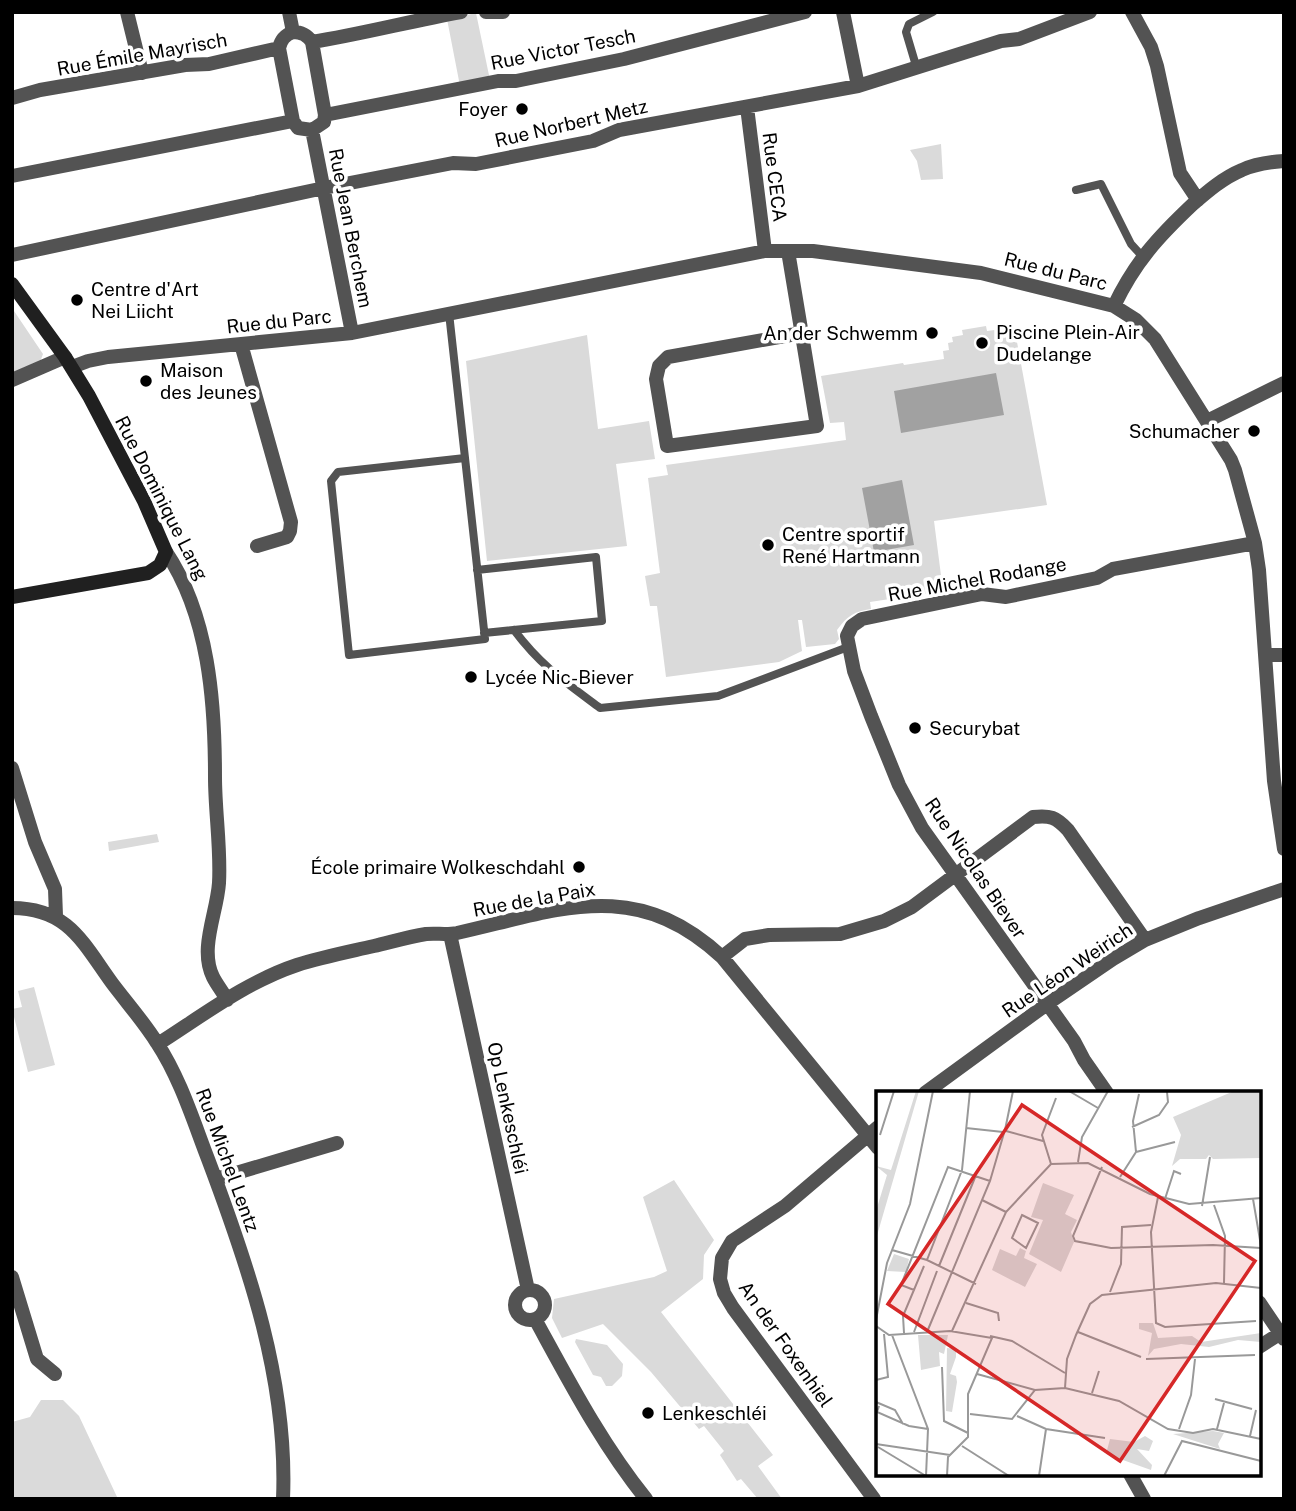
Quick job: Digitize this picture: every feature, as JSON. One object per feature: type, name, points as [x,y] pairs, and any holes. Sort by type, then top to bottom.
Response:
[{"type":"main road","name":"Rue Dominique Lang","points":[[12,284],[69,362],[144,501],[166,552]]},
{"type":"main road","points":[[12,597],[148,573],[160,565],[166,552]]},
{"type":"street","points":[[127,12],[142,73]]},
{"type":"street","points":[[289,12],[293,32]]},
{"type":"street","points":[[312,42],[461,12]]},
{"type":"street","points":[[486,12],[503,12]]},
{"type":"street","name":"Rue Victor Tesch","points":[[325,115],[624,59],[805,12]]},
{"type":"street","points":[[843,12],[859,86]]},
{"type":"street","name":"Rue Norbert Metz","points":[[12,255],[324,188],[453,163],[502,159],[593,141],[619,130],[859,86],[1001,41],[1019,39],[1090,12]]},
{"type":"street","points":[[1132,12],[1151,47],[1157,66],[1180,173],[1198,200]]},
{"type":"street","points":[[12,176],[293,121],[279,48],[286,34],[293,32],[308,36],[312,42],[325,115]]},
{"type":"street","name":"Rue Émile Mayrisch","points":[[12,98],[40,90],[185,65],[209,64],[279,48]]},
{"type":"street","name":"Rue CECA","points":[[747,107],[765,251]]},
{"type":"street","name":"Rue Jean Berchem","points":[[293,121],[298,128],[313,130],[324,122],[325,115]]},
{"type":"street","name":"Rue Jean Berchem","points":[[313,130],[352,333]]},
{"type":"street","points":[[1114,306],[1142,256],[1160,235],[1219,182],[1262,163],[1284,161]]},
{"type":"street","name":"Rue du Parc","points":[[12,380],[69,362],[352,333],[765,251],[813,251],[981,273],[1114,306],[1136,320],[1155,339],[1208,421],[1235,470],[1255,543],[1275,781],[1284,849]]},
{"type":"street","points":[[788,251],[801,329],[817,426],[667,446],[656,379],[659,366],[668,357],[796,334],[801,329]]},
{"type":"street","points":[[241,344],[290,522],[287,537],[257,546]]},
{"type":"street","points":[[1208,421],[1284,383]]},
{"type":"street","name":"Rue Michel Rodange","points":[[848,647],[847,636],[852,626],[862,619],[982,594],[1006,597],[1097,578],[1113,569],[1255,543]]},
{"type":"street","name":"Rue Dominique Lang","points":[[166,552],[187,588],[207,668],[216,757],[219,853],[219,885],[208,960],[212,976],[227,1000]]},
{"type":"street","name":"Rue Nicolas Biever","points":[[848,647],[854,671],[899,785],[922,828],[1106,1091]]},
{"type":"street","points":[[1265,655],[1284,655]]},
{"type":"street","points":[[12,768],[35,842],[55,889],[56,916],[12,908]]},
{"type":"street","points":[[722,957],[745,939],[769,935],[840,934],[884,921],[912,907],[1033,817],[1049,815],[1059,820],[1068,830],[1145,940]]},
{"type":"street","name":"Rue Léon Weirich","points":[[928,1091],[1047,1004],[1145,940],[1284,889]]},
{"type":"street","name":"Rue de la Paix","points":[[158,1044],[263,980],[317,959],[426,934],[450,934],[575,907],[633,907],[656,913],[704,940],[722,957],[872,1131]]},
{"type":"street","name":"Rue Michel Lentz","points":[[56,916],[74,932],[158,1044],[182,1089],[251,1279],[264,1328],[280,1429],[283,1499]]},
{"type":"street","name":"Op Lenkeschléi","points":[[450,934],[528,1290]]},
{"type":"street","name":"An der Foxenhiel","points":[[872,1131],[785,1206],[732,1241],[722,1258],[720,1279],[733,1308],[874,1499]]},
{"type":"street","points":[[216,1179],[337,1143]]},
{"type":"street","points":[[12,1277],[37,1359],[55,1374]]},
{"type":"street","name":"Op Lenkeschléi","points":[[528,1290],[537,1292],[545,1302],[544,1311],[535,1319],[525,1319],[516,1308],[517,1299],[528,1290]]},
{"type":"street","points":[[1261,1305],[1283,1334],[1261,1347]]},
{"type":"street","name":"Op Lenkeschléi","points":[[535,1319],[597,1431],[646,1499]]},
{"type":"street","points":[[1131,1476],[1144,1499]]},
{"type":"lane","points":[[918,69],[905,32],[909,24],[933,12]]},
{"type":"lane","points":[[1076,190],[1101,184],[1131,244],[1142,256]]},
{"type":"lane","points":[[449,313],[485,639],[349,655],[331,481],[338,472],[465,458]]},
{"type":"lane","points":[[477,570],[596,557],[602,621],[484,633]]},
{"type":"lane","points":[[514,630],[541,663],[600,708],[718,696],[848,647]]},
{"type":"shaded area","points":[[476,13],[490,80],[460,86],[447,19]]},
{"type":"shaded area","points":[[941,144],[943,179],[921,180],[917,161],[910,150]]},
{"type":"shaded area","points":[[12,308],[43,354],[40,362],[12,373]]},
{"type":"shaded area","points":[[986,326],[987,331],[1010,328],[1012,342],[1017,342],[1047,505],[934,521],[943,591],[870,602],[871,609],[852,615],[841,625],[837,630],[839,639],[835,644],[806,647],[802,620],[798,620],[802,651],[779,662],[666,677],[657,606],[650,606],[645,576],[660,573],[648,478],[668,475],[666,465],[846,440],[844,422],[830,423],[821,376],[944,359],[943,351],[949,350],[948,343],[953,342],[952,337],[963,335],[962,330]]},
{"type":"shaded area","points":[[587,335],[598,429],[649,421],[655,459],[616,464],[627,546],[487,561],[466,361]]},
{"type":"shaded area","points":[[996,373],[1004,415],[901,433],[894,391]]},
{"type":"shaded area","points":[[902,480],[914,545],[874,552],[862,488]]},
{"type":"shaded area","points":[[157,834],[159,842],[109,851],[108,842]]},
{"type":"shaded area","points":[[34,987],[55,1065],[28,1072],[12,1009],[22,1007],[18,991]]},
{"type":"shaded area","points":[[674,1180],[714,1240],[704,1255],[703,1279],[661,1312],[773,1455],[758,1466],[782,1499],[758,1499],[741,1479],[737,1481],[720,1455],[724,1451],[704,1426],[699,1429],[651,1372],[603,1324],[562,1338],[552,1318],[554,1299],[654,1277],[667,1271],[643,1197]]},
{"type":"shaded area","points":[[576,1339],[607,1345],[623,1364],[622,1376],[612,1386],[606,1386],[601,1377],[593,1375],[575,1342]]},
{"type":"shaded area","points":[[41,1400],[63,1400],[79,1416],[118,1499],[12,1499],[12,1422],[30,1417]]},
{"type":"place","name":"Foyer","points":[[522,109]]},
{"type":"place","name":"Centre d'Art Nei Liicht","points":[[77,300]]},
{"type":"place","name":"An der Schwemm","points":[[932,333]]},
{"type":"place","name":"Piscine Plein-Air Dudelange","points":[[982,343]]},
{"type":"place","name":"Maison des Jeunes","points":[[146,381]]},
{"type":"place","name":"Schumacher","points":[[1254,431]]},
{"type":"place","name":"Centre sportif René Hartmann","points":[[768,545]]},
{"type":"place","name":"Lycée Nic-Biever","points":[[471,677]]},
{"type":"place","name":"Securybat","points":[[915,728]]},
{"type":"place","name":"École primaire Wolkeschdahl","points":[[579,867]]},
{"type":"place","name":"Lenkeschléi","points":[[648,1413]]}]
